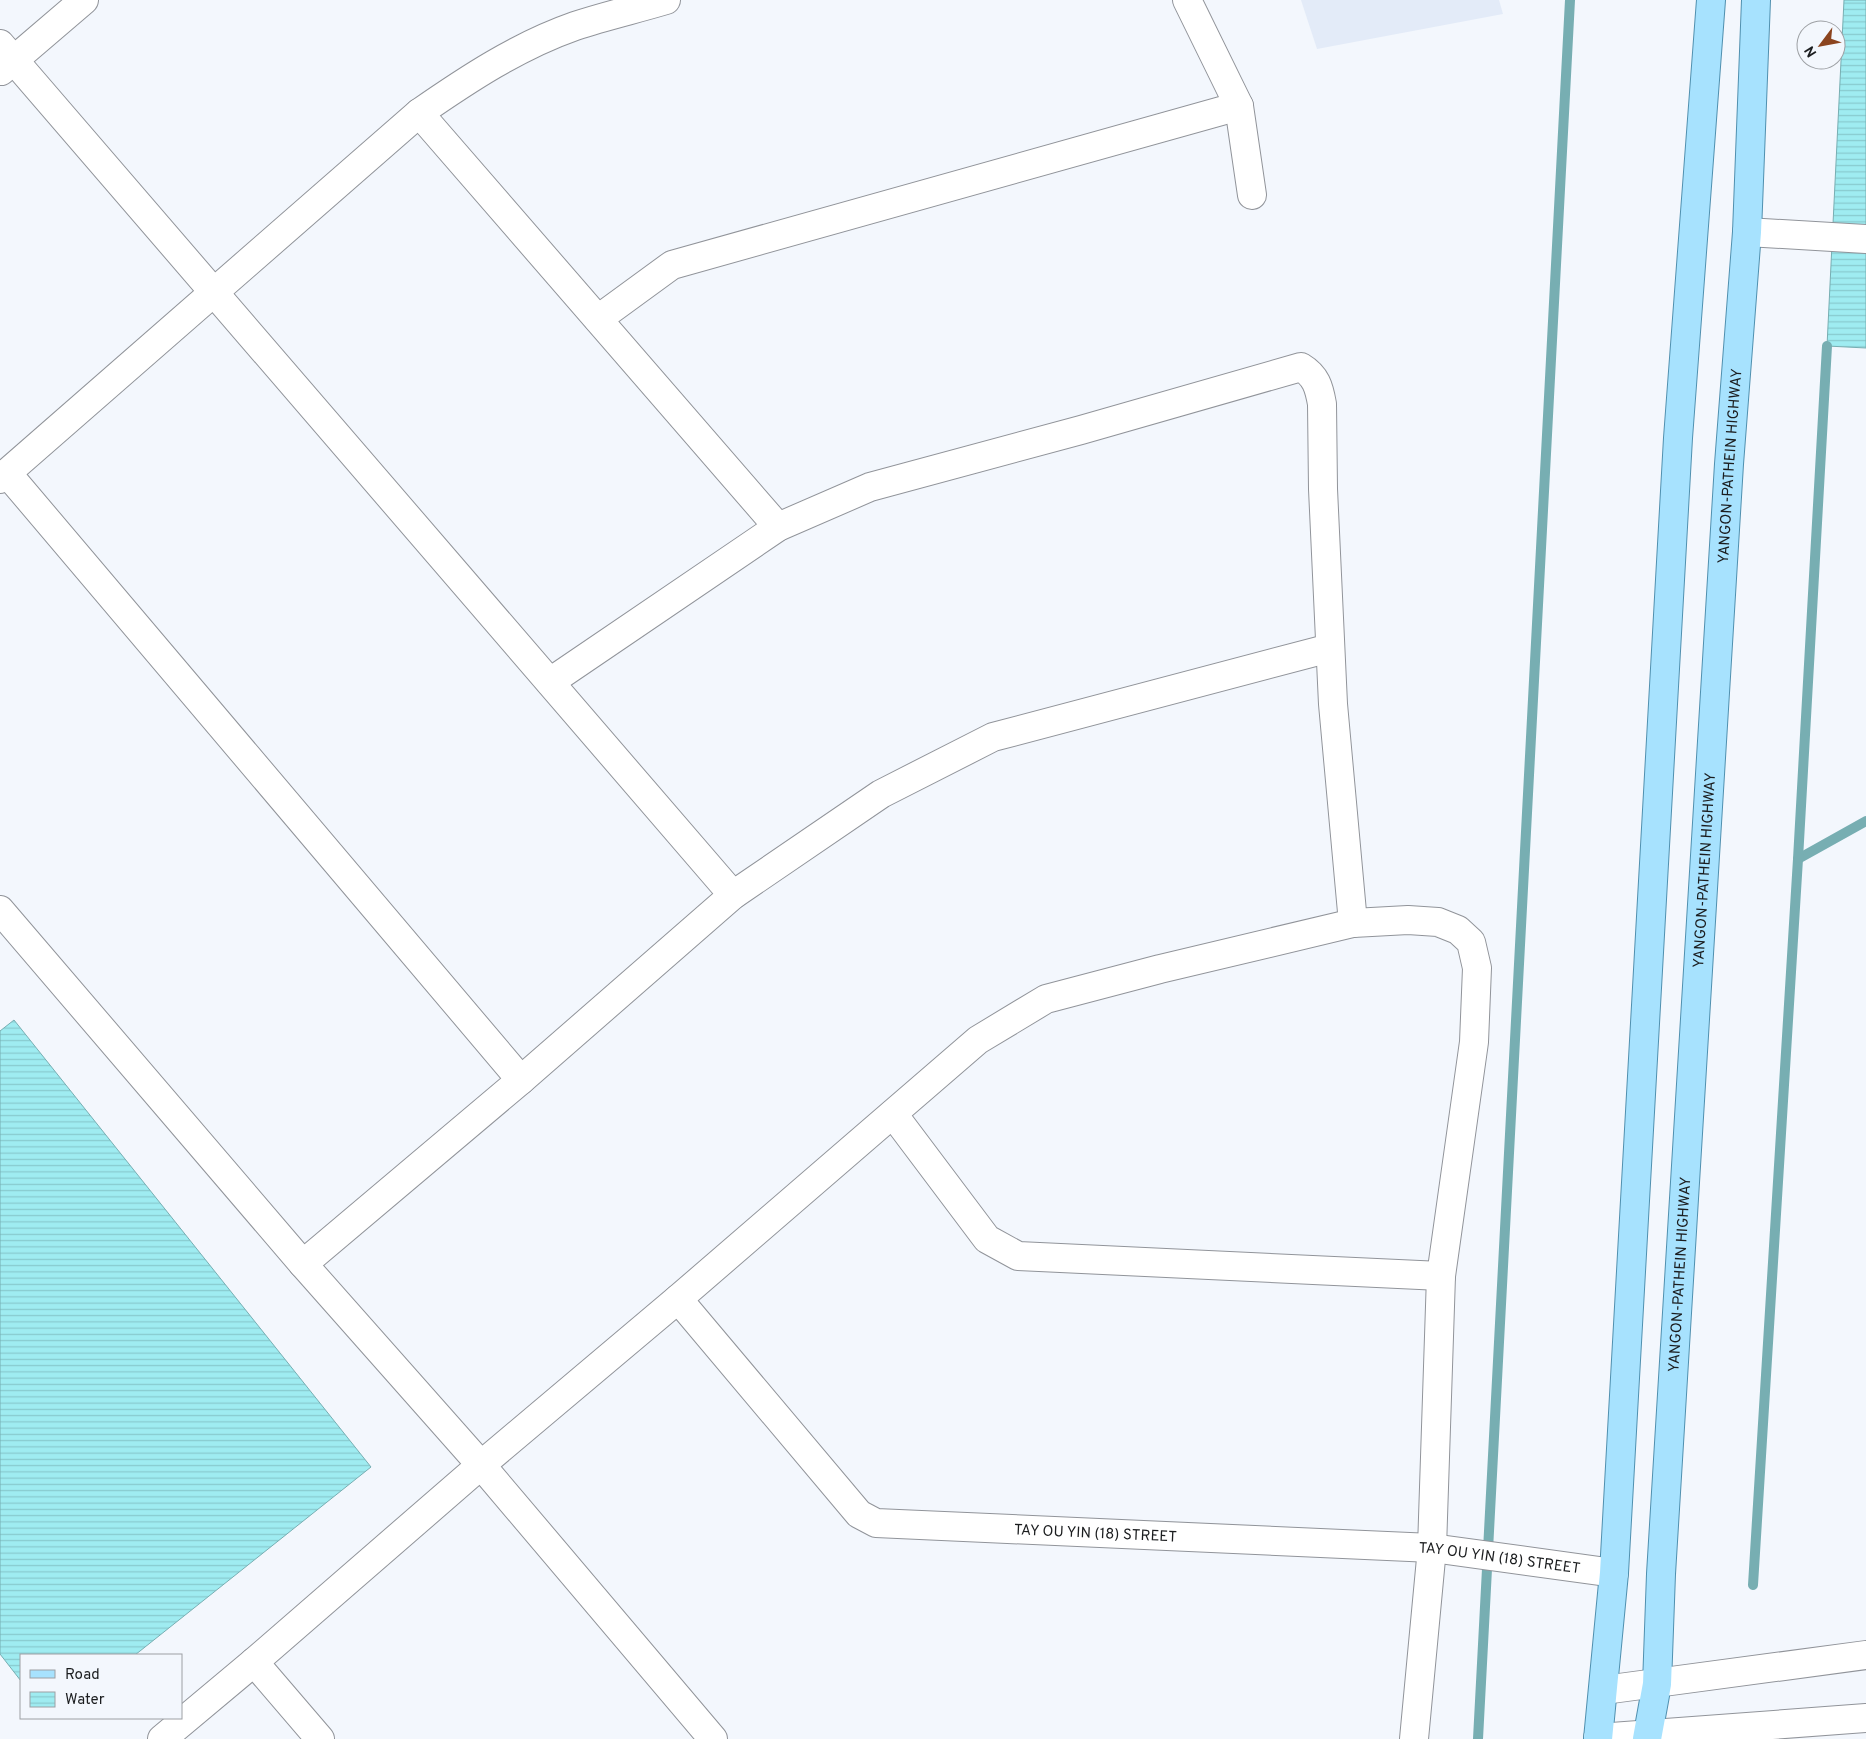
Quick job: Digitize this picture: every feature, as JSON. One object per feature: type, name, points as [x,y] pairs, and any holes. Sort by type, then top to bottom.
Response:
[{"type":"main road","points":[[1598,1739],[1614,1573],[1677,448],[1711,0]]},
{"type":"main road","name":"YANGON-PATHEIN HIGHWAY","points":[[1647,1737],[1657,1684],[1664,1515],[1730,464],[1747,232],[1756,0]]},
{"type":"street","points":[[84,0],[5,58],[214,292],[733,895]]},
{"type":"street","points":[[521,1080],[4,476],[419,113],[470,77],[517,52],[574,27],[666,0]]},
{"type":"street","points":[[1186,0],[1238,106],[1252,194]]},
{"type":"street","points":[[598,319],[672,265],[1238,106]]},
{"type":"street","points":[[419,113],[778,527]]},
{"type":"street","points":[[1747,232],[1866,239]]},
{"type":"street","points":[[550,682],[778,527],[870,487],[1301,367],[1310,372],[1316,380],[1322,404],[1333,704],[1353,923]]},
{"type":"street","points":[[302,1264],[521,1080],[733,895],[881,794],[993,737],[1330,648]]},
{"type":"street","points":[[0,910],[302,1264],[481,1465],[714,1739]]},
{"type":"street","points":[[162,1739],[894,1114],[978,1040],[1046,999],[1353,923],[1408,920],[1438,922],[1458,930],[1471,942],[1476,968],[1474,1042],[1441,1276],[1432,1548],[1414,1739]]},
{"type":"street","points":[[894,1114],[987,1239],[1018,1256],[1441,1276]]},
{"type":"street","name":"TAY OU YIN (18) STREET","points":[[678,1299],[859,1514],[876,1523],[1432,1548],[1614,1573]]},
{"type":"street","points":[[1604,1690],[1866,1655]]},
{"type":"street","points":[[254,1662],[320,1739]]},
{"type":"street","points":[[1598,1739],[1647,1737],[1866,1718]]},
{"type":"shaded area","points":[[1301,0],[1499,0],[1503,14],[1317,49]]},
{"type":"water","points":[[1844,0],[1866,0],[1866,348],[1827,346],[1841,70],[1846,70],[1846,20],[1843,20]]},
{"type":"water","points":[[14,1020],[371,1467],[136,1654],[20,1654],[20,1680],[0,1654],[0,1031]]},
{"type":"waterway","points":[[1478,1739],[1570,0]]},
{"type":"waterway","points":[[1753,1585],[1798,859],[1827,346]]},
{"type":"waterway","points":[[1798,859],[1866,821]]}]
